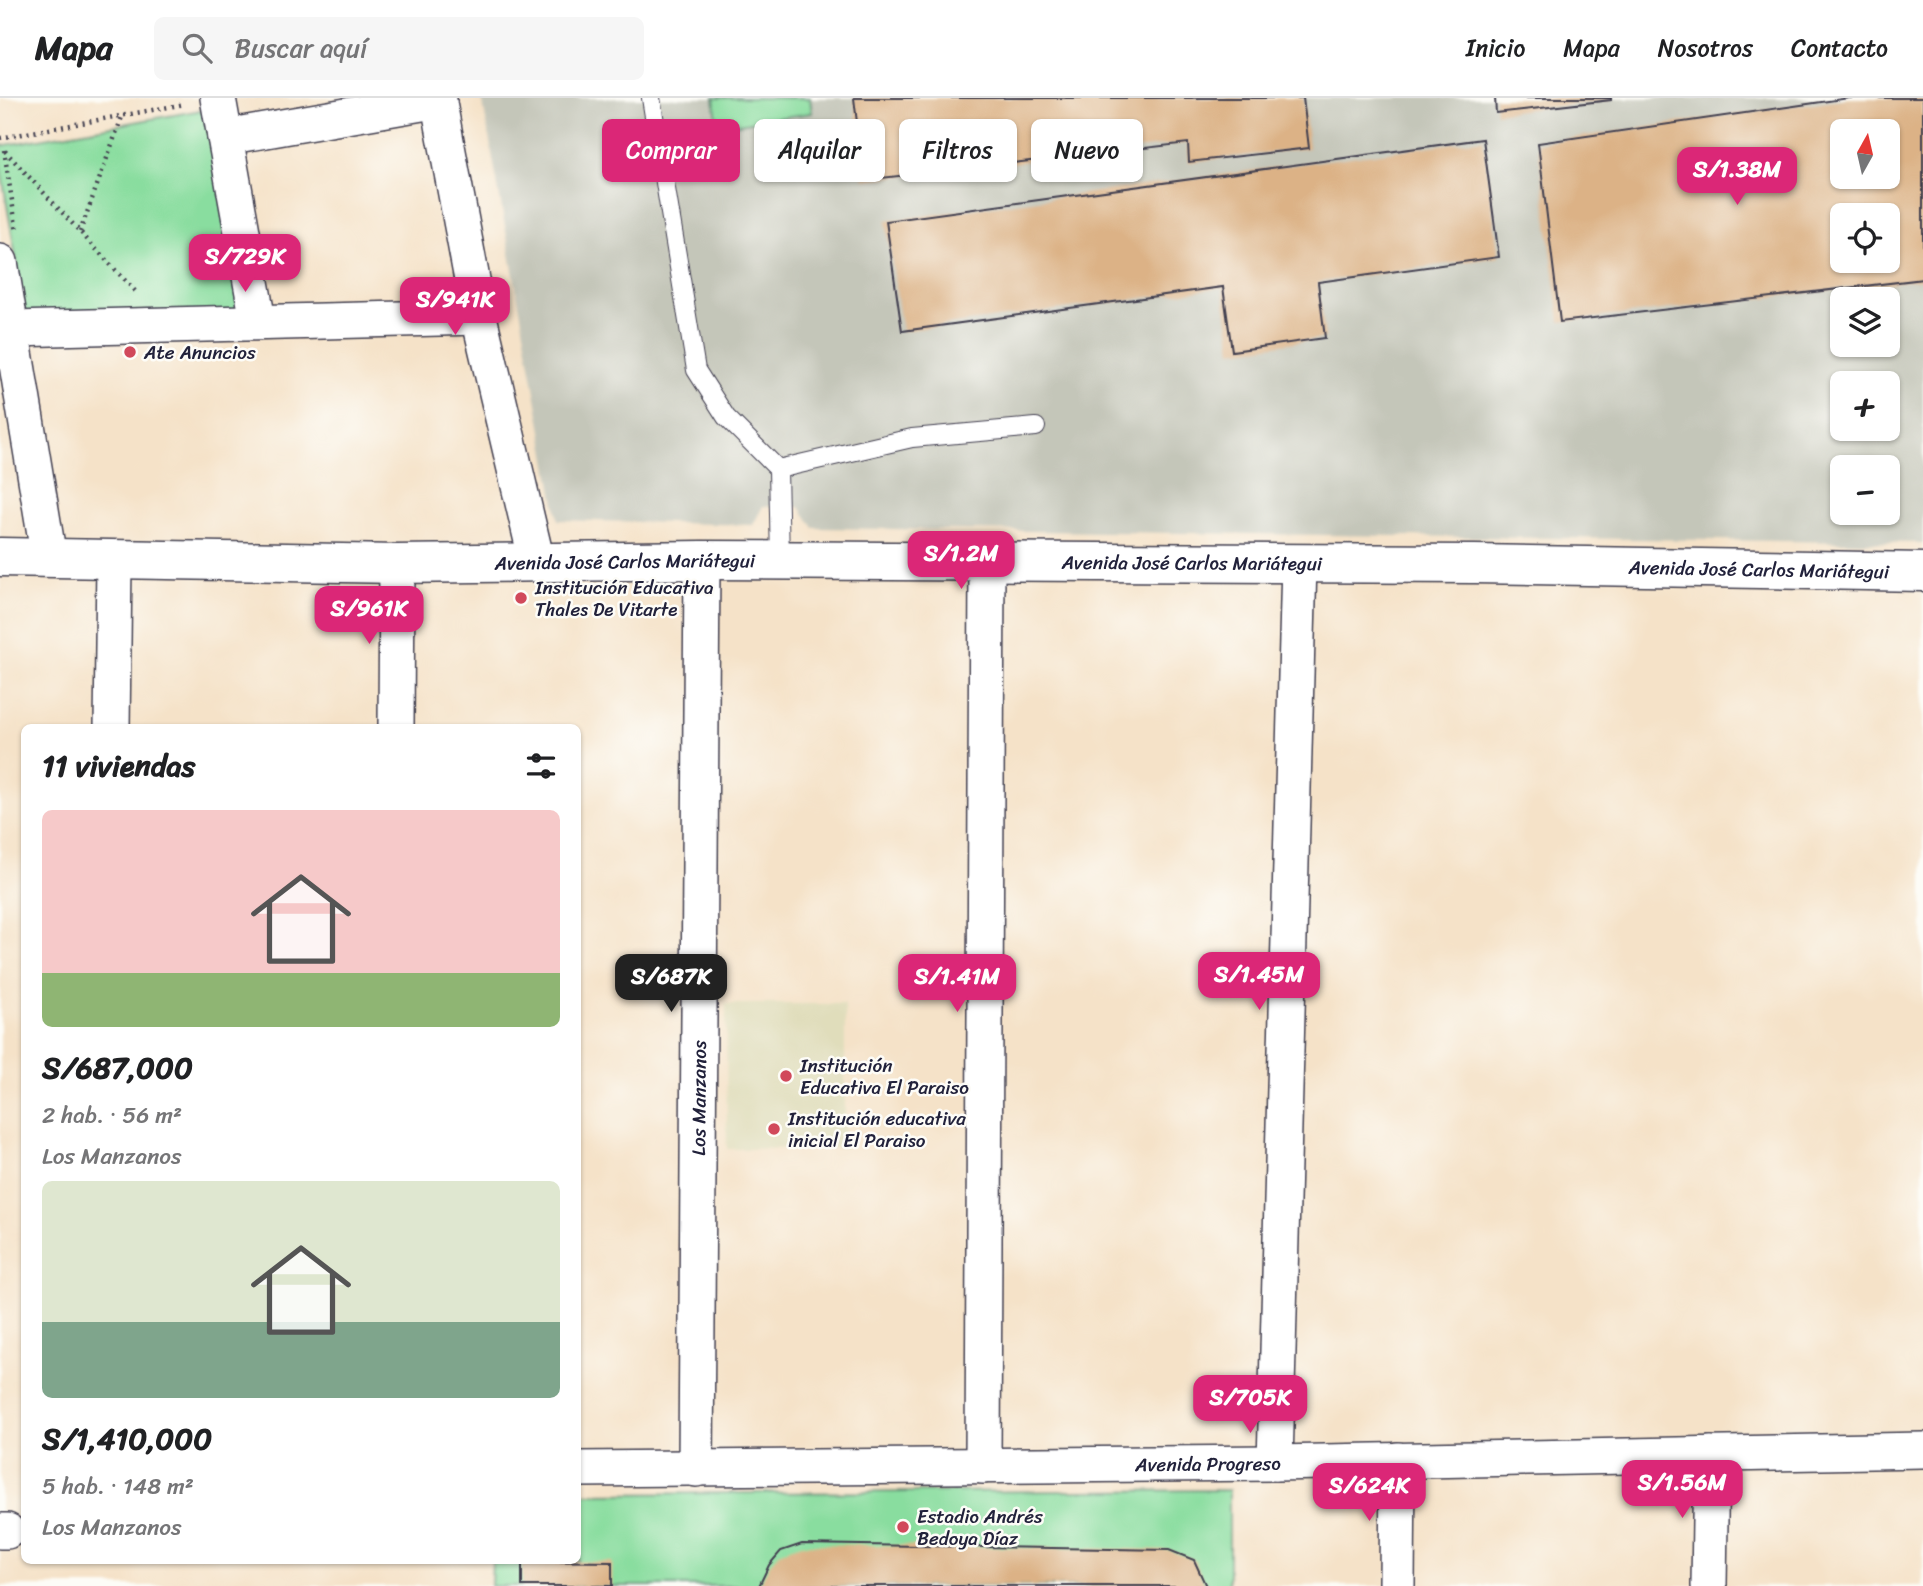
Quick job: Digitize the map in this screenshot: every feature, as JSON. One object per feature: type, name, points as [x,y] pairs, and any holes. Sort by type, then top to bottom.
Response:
[{"type":"street","points":[[225,136],[438,99],[480,317],[537,562]]},
{"type":"street","points":[[204,101],[225,136],[258,321]]},
{"type":"street","points":[[9,252],[13,329],[49,558]]},
{"type":"street","points":[[13,329],[480,317]]},
{"type":"street","name":"Avenida José Carlos Mariátegui","points":[[0,557],[114,562],[397,564],[702,559],[1299,563],[1923,572]]},
{"type":"street","name":"Los Manzanos","points":[[696,1469],[702,559]]},
{"type":"street","points":[[983,1466],[988,561]]},
{"type":"street","points":[[112,724],[114,562]]},
{"type":"street","points":[[1275,1463],[1299,563]]},
{"type":"street","points":[[396,724],[397,564]]},
{"type":"street","name":"Avenida Progreso","points":[[581,1469],[1275,1463],[1923,1450]]},
{"type":"street","points":[[1709,1586],[1711,1454]]},
{"type":"street","points":[[1396,1586],[1398,1460]]},
{"type":"lane","points":[[651,98],[696,370],[726,417],[778,469],[780,560]]},
{"type":"lane","points":[[778,469],[912,438],[1036,427]]},
{"type":"path","points":[[0,138],[204,101]]},
{"type":"path","points":[[80,232],[122,116]]},
{"type":"path","points":[[9,252],[4,150],[140,296]]},
{"type":"shaded area","points":[[482,98],[1923,98],[1923,543],[814,528],[800,507],[763,506],[753,525],[558,520]]},
{"type":"shaded area","name":"Institución Educativa El Paraiso","points":[[726,1004],[845,1004],[845,1148],[727,1149]]},
{"type":"green space","points":[[714,98],[810,98],[812,113],[754,119],[754,122],[740,124],[740,119],[717,119]]},
{"type":"green space","points":[[213,108],[248,314],[27,323],[0,164],[0,146]]},
{"type":"green space","name":"Estadio Andrés Bedoya Díaz","points":[[1229,1490],[1229,1586],[491,1586],[492,1564],[581,1564],[581,1494]]},
{"type":"building","points":[[854,98],[1303,98],[1309,148],[1189,162],[1188,143],[1143,148],[1143,119],[1031,119],[1031,161],[1017,163],[1017,119],[899,119],[899,176],[885,178],[885,119],[857,119]]},
{"type":"building","points":[[1495,98],[1611,98],[1611,100],[1496,113]]},
{"type":"building","points":[[1849,98],[1923,98],[1923,279],[1855,287],[1830,287],[1830,290],[1560,322],[1538,143]]},
{"type":"building","points":[[1483,139],[1499,257],[1318,282],[1325,338],[1232,351],[1223,287],[902,331],[886,221]]},
{"type":"building","points":[[802,1544],[1169,1550],[1194,1560],[1206,1586],[759,1586],[769,1565],[781,1551]]},
{"type":"building","points":[[612,1562],[612,1586],[522,1586],[522,1564]]},
{"type":"place","name":"Ate Anuncios","points":[[130,352]]},
{"type":"place","name":"Institución Educativa Thales De Vitarte","points":[[521,598]]},
{"type":"place","name":"Institución Educativa El Paraiso","points":[[786,1076]]},
{"type":"place","name":"Institución educativa inicial El Paraiso","points":[[774,1129]]},
{"type":"place","name":"Estadio Andrés Bedoya Díaz","points":[[903,1527]]}]
